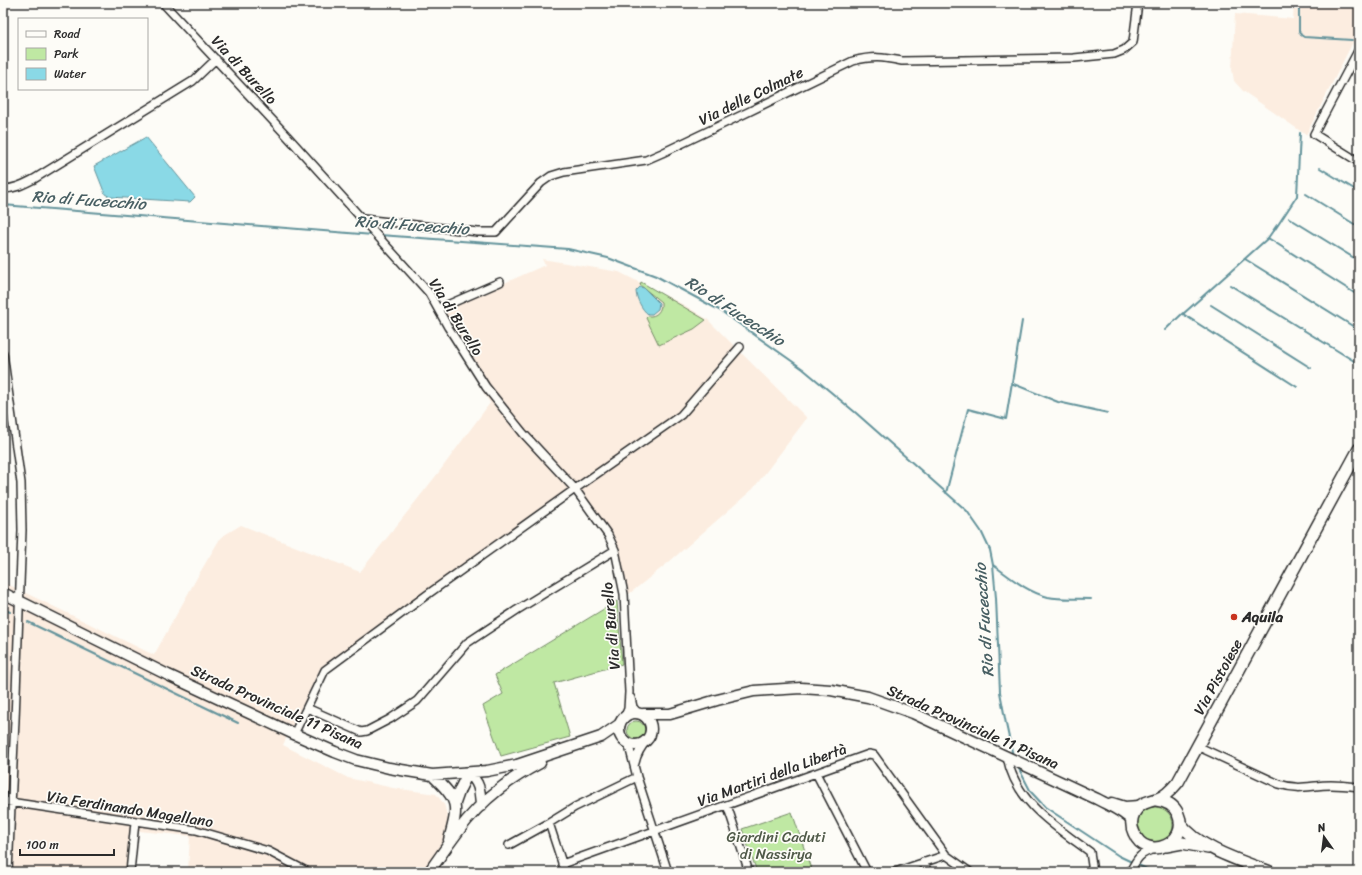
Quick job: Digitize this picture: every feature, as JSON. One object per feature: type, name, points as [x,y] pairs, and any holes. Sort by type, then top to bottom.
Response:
[{"type":"main road","name":"Via Pistoiese","points":[[1156,800],[1162,797],[1176,784],[1357,456]]},
{"type":"main road","name":"Strada Provinciale 11 Pisana","points":[[3,593],[168,675],[294,734],[356,760],[388,768],[432,775],[487,772],[516,765],[601,737],[617,737],[636,745],[642,744],[670,714]]},
{"type":"main road","name":"Strada Provinciale 11 Pisana","points":[[601,737],[631,713],[670,714],[717,700],[754,692],[802,688],[831,690],[868,697],[892,704],[913,713],[1097,798],[1129,817],[1132,821]]},
{"type":"main road","points":[[640,713],[650,721],[650,735]]},
{"type":"main road","points":[[622,720],[619,732],[625,741]]},
{"type":"main road","points":[[429,872],[468,819],[481,806],[504,786],[526,770],[564,750]]},
{"type":"main road","points":[[448,846],[455,818],[455,803],[468,773],[475,778],[479,786],[481,806]]},
{"type":"main road","points":[[432,775],[446,789],[455,803]]},
{"type":"main road","name":"Via Pistoiese","points":[[1176,784],[1174,803],[1179,818]]},
{"type":"main road","name":"Strada Provinciale 11 Pisana","points":[[1097,798],[1125,807],[1139,806]]},
{"type":"main road","points":[[1214,850],[1191,835],[1168,803],[1156,800],[1147,801],[1139,806],[1134,813],[1132,821],[1134,835],[1144,845],[1161,847],[1182,844],[1214,850],[1270,872]]},
{"type":"main road","points":[[1161,847],[1171,842],[1176,837],[1179,830],[1179,818]]},
{"type":"street","name":"Via di Burello","points":[[163,3],[363,219],[380,240],[429,293],[482,382],[495,400],[523,433],[575,489],[608,535],[615,550],[624,594],[629,692],[628,709],[622,720]]},
{"type":"street","name":"Via delle Colmate","points":[[363,219],[478,232],[496,232],[541,183],[551,176],[564,172],[646,160],[738,118],[853,61],[875,57],[902,61],[1074,58],[1114,54],[1124,50],[1132,42],[1138,3]]},
{"type":"street","points":[[1359,49],[1314,134],[1359,162]]},
{"type":"street","points":[[3,189],[9,189],[22,185],[34,179],[193,81],[216,59]]},
{"type":"street","points":[[438,309],[500,282]]},
{"type":"street","points":[[294,734],[325,670],[428,594],[681,415],[740,347]]},
{"type":"street","points":[[3,353],[21,483],[22,530],[8,872]]},
{"type":"street","points":[[307,708],[361,732],[367,732],[417,701],[467,643],[517,610],[615,550]]},
{"type":"street","name":"Via di Burello","points":[[629,692],[633,707],[640,713]]},
{"type":"street","points":[[635,765],[637,755],[650,735]]},
{"type":"street","points":[[625,741],[635,765],[637,777],[668,872]]},
{"type":"street","points":[[1197,746],[1279,784],[1291,788],[1331,785],[1359,787]]},
{"type":"street","name":"Via Martiri della Libertà","points":[[562,864],[867,754],[873,754],[946,855]]},
{"type":"street","points":[[1005,755],[1012,776],[1026,799],[1035,810],[1090,852],[1092,872]]},
{"type":"street","points":[[816,773],[867,872]]},
{"type":"street","points":[[509,845],[576,807],[637,777]]},
{"type":"street","name":"Via Ferdinando Magellano","points":[[3,801],[196,830],[268,851],[308,872]]},
{"type":"street","points":[[727,805],[749,872]]},
{"type":"street","points":[[130,872],[135,822]]},
{"type":"street","points":[[549,823],[565,872]]},
{"type":"street","points":[[1134,835],[1138,845],[1137,859]]},
{"type":"street","points":[[1130,872],[1137,859],[1142,854],[1161,847]]},
{"type":"street","points":[[895,872],[946,855],[970,872]]},
{"type":"street","points":[[923,862],[928,872]]},
{"type":"shaded area","points":[[1294,3],[1359,3],[1359,36],[1356,36],[1306,135],[1243,91],[1234,81],[1232,69],[1235,14],[1293,19]]},
{"type":"shaded area","points":[[542,259],[619,272],[684,305],[707,319],[807,418],[753,489],[669,562],[629,594],[615,538],[576,484],[321,667],[283,745],[348,778],[393,788],[436,794],[444,804],[448,819],[445,839],[422,872],[188,872],[190,836],[139,831],[134,872],[3,872],[3,582],[154,655],[221,537],[241,525],[360,572],[439,472],[490,403],[435,314],[545,265]]},
{"type":"green space","points":[[641,282],[706,320],[694,329],[659,345],[646,318],[648,316],[654,316],[658,313],[661,308],[661,302],[640,285]]},
{"type":"green space","points":[[617,601],[622,664],[554,683],[570,737],[501,756],[483,706],[503,694],[495,675]]},
{"type":"green space","points":[[636,721],[642,724],[645,730],[642,736],[636,739],[630,736],[627,730],[630,724]]},
{"type":"green space","points":[[1159,807],[1168,812],[1172,818],[1172,832],[1168,838],[1159,843],[1151,843],[1142,838],[1138,832],[1137,821],[1142,812],[1148,808]]},
{"type":"green space","name":"Giardini Caduti di Nassirya","points":[[792,812],[812,872],[757,872],[742,829]]},
{"type":"water","points":[[146,137],[195,197],[190,202],[110,197],[105,194],[94,166]]},
{"type":"water","points":[[640,287],[644,288],[659,303],[658,309],[652,314],[648,314],[646,312],[638,300],[636,291]]},
{"type":"waterway","points":[[1299,3],[1299,31],[1301,35],[1304,37],[1352,40]]},
{"type":"waterway","points":[[1274,231],[1297,196],[1300,133]]},
{"type":"waterway","points":[[1320,168],[1359,192]]},
{"type":"waterway","points":[[1306,194],[1359,227]]},
{"type":"waterway","name":"Rio di Fucecchio","points":[[3,205],[373,235]]},
{"type":"waterway","points":[[1289,218],[1359,261]]},
{"type":"waterway","points":[[1277,225],[1268,238],[1183,314],[1297,387]]},
{"type":"waterway","name":"Rio di Fucecchio","points":[[380,235],[568,249],[608,258],[656,276],[721,311],[803,369],[856,413],[967,511],[981,531],[990,550],[993,565],[1000,692],[1013,756]]},
{"type":"waterway","points":[[1268,238],[1359,296]]},
{"type":"waterway","points":[[1245,259],[1359,330]]},
{"type":"waterway","points":[[1230,285],[1359,364]]},
{"type":"waterway","points":[[1211,305],[1311,368]]},
{"type":"waterway","points":[[1165,330],[1183,313]]},
{"type":"waterway","points":[[946,493],[968,409],[1006,419],[1022,321]]},
{"type":"waterway","points":[[1011,383],[1058,402],[1108,413]]},
{"type":"waterway","points":[[993,565],[1019,584],[1040,595],[1059,598],[1091,599]]},
{"type":"waterway","points":[[3,609],[10,612]]},
{"type":"waterway","points":[[28,622],[238,723]]},
{"type":"waterway","name":"Rio di Fucecchio","points":[[1017,765],[1031,792],[1045,807],[1119,856],[1153,872]]},
{"type":"place","name":"Aquila","points":[[1234,617]]}]
